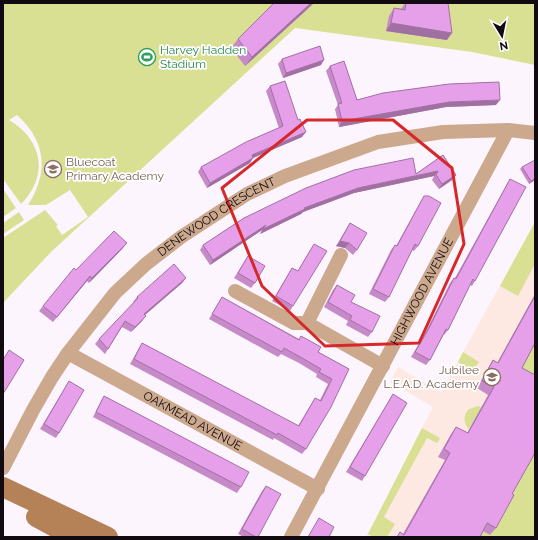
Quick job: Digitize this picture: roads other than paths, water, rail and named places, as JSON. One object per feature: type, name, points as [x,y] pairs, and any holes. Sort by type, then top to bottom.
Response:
[{"type":"street","name":"DENEWOOD CRESCENT","points":[[3,468],[33,410],[68,353],[115,293],[146,264],[181,236],[247,194],[284,176],[378,142],[443,132],[508,130],[535,133]]},
{"type":"street","name":"HIGHWOOD AVENUE","points":[[291,537],[318,489],[508,130]]},
{"type":"street","points":[[307,323],[341,255]]},
{"type":"street","points":[[235,290],[294,323],[307,323],[383,366]]},
{"type":"street","name":"OAKMEAD AVENUE","points":[[68,353],[318,489]]},
{"type":"street","points":[[3,487],[108,537]]},
{"type":"street","points":[[3,499],[73,537]]},
{"type":"place","name":"Harvey Hadden Stadium","points":[[147,57]]},
{"type":"place","name":"Bluecoat Primary Academy","points":[[53,169]]},
{"type":"place","name":"Jubilee L.E.A.D. Academy","points":[[492,377]]}]
